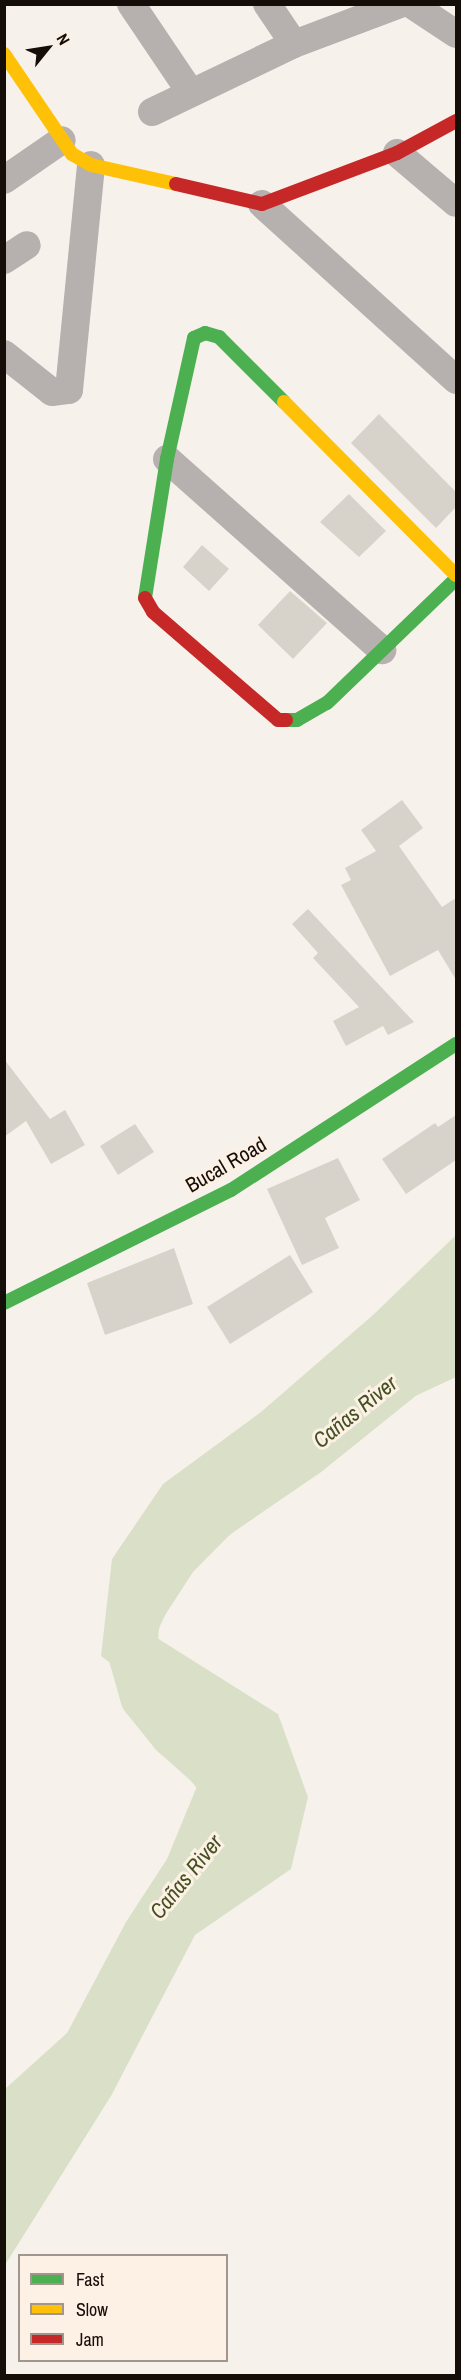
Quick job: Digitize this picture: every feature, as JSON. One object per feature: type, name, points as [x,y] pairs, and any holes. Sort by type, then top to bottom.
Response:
[{"type":"street","points":[[131,4],[191,93]]},
{"type":"street","points":[[267,4],[294,44]]},
{"type":"street","points":[[152,112],[294,44],[400,4]]},
{"type":"street","points":[[411,4],[456,34]]},
{"type":"street","points":[[4,54],[72,154],[91,165],[262,204],[456,380]]},
{"type":"street","points":[[262,204],[397,153],[456,121]]},
{"type":"street","points":[[4,180],[62,140]]},
{"type":"street","points":[[397,153],[456,203]]},
{"type":"street","points":[[4,354],[52,392],[69,390],[91,165]]},
{"type":"street","points":[[456,575],[219,337],[205,333],[194,338],[167,459],[144,595],[153,612],[278,720],[297,720],[327,703],[456,579]]},
{"type":"street","points":[[167,459],[382,650]]},
{"type":"street","name":"Bucal Road","points":[[4,1303],[231,1190],[456,1044]]},
{"type":"water","points":[[456,1235],[456,1377],[227,1484],[166,1592],[157,1638],[278,1714],[308,1797],[291,1869],[195,1935],[111,2096],[5,2265],[5,2089],[67,2033],[126,1922],[167,1859],[202,1774],[172,1709],[101,1656],[112,1559],[163,1484],[261,1412],[373,1315]]},
{"type":"building","points":[[379,414],[456,492],[456,507],[436,528],[351,443]]},
{"type":"building","points":[[349,494],[386,531],[359,557],[320,522]]},
{"type":"building","points":[[202,545],[229,569],[209,591],[183,567]]},
{"type":"building","points":[[290,591],[327,623],[293,659],[258,625]]},
{"type":"building","points":[[402,800],[423,828],[399,846],[442,907],[456,898],[456,980],[438,950],[390,976],[341,885],[351,880],[345,868],[376,851],[361,830]]},
{"type":"building","points":[[308,909],[414,1022],[388,1035],[383,1026],[346,1046],[333,1021],[359,1007],[313,958],[318,953],[292,924]]},
{"type":"building","points":[[4,1059],[50,1119],[65,1110],[85,1145],[51,1164],[26,1121],[4,1137]]},
{"type":"building","points":[[456,1115],[456,1160],[406,1194],[382,1159],[435,1123],[438,1127]]},
{"type":"building","points":[[135,1124],[154,1152],[118,1175],[100,1146]]},
{"type":"building","points":[[338,1158],[360,1200],[325,1218],[339,1248],[302,1265],[267,1189]]},
{"type":"building","points":[[174,1248],[193,1304],[105,1335],[87,1283]]},
{"type":"building","points":[[290,1255],[313,1292],[230,1344],[207,1307]]},
{"type":"waterway","name":"Cañas River","points":[[228,1799],[221,1777],[210,1763],[175,1732],[146,1696],[132,1647],[133,1623],[142,1603],[173,1555],[214,1514],[307,1450],[429,1352],[456,1339]]},
{"type":"traffic: fast","points":[[145,598],[167,459],[194,338],[205,333],[219,337],[284,402]]},
{"type":"traffic: fast","points":[[286,720],[297,720],[327,703],[456,579]]},
{"type":"traffic: fast","points":[[4,1303],[231,1190],[456,1044]]},
{"type":"traffic: slow","points":[[4,54],[72,154],[91,165],[176,184]]},
{"type":"traffic: slow","points":[[284,402],[456,575]]},
{"type":"traffic: jam","points":[[176,184],[262,204],[397,153],[456,121]]},
{"type":"traffic: jam","points":[[145,598],[153,612],[278,720],[286,720]]}]
